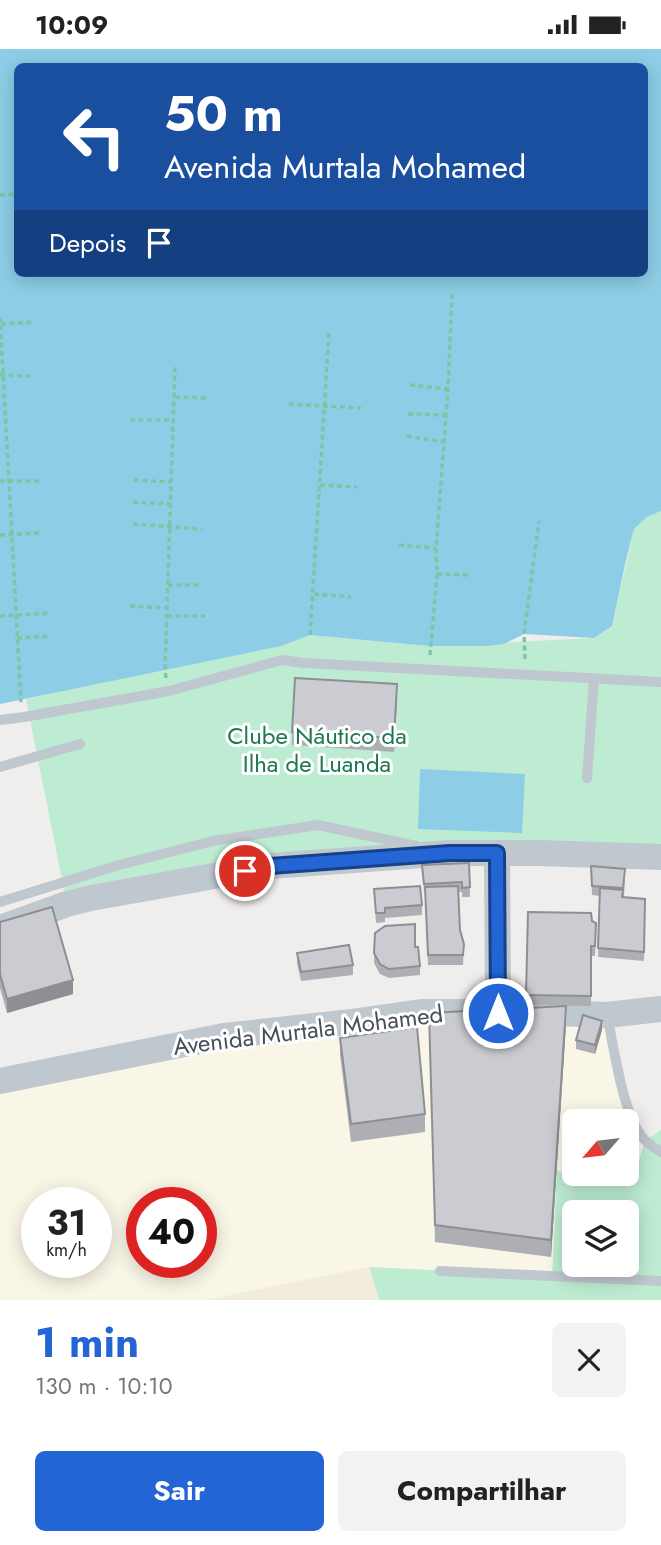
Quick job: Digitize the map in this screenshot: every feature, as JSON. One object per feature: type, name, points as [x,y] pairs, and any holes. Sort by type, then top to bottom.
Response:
[{"type":"street","points":[[0,928],[91,898],[270,866],[450,853],[661,857]]},
{"type":"street","points":[[497,853],[498,1013]]},
{"type":"street","name":"Avenida Murtala Mohamed","points":[[0,1081],[224,1036],[421,1012],[607,1015],[661,1009]]},
{"type":"lane","points":[[0,720],[169,691],[282,660],[661,682],[661,668]]},
{"type":"lane","points":[[587,778],[594,678]]},
{"type":"lane","points":[[0,768],[80,744]]},
{"type":"lane","points":[[0,902],[119,865],[213,841],[318,825],[450,853]]},
{"type":"lane","points":[[607,1015],[625,1100],[633,1122],[645,1141],[661,1152]]},
{"type":"lane","points":[[440,1271],[661,1281]]},
{"type":"path","points":[[431,670],[429,646],[437,574],[436,548],[452,293]]},
{"type":"path","points":[[0,317],[20,701],[24,717]]},
{"type":"path","points":[[0,324],[34,322]]},
{"type":"path","points":[[310,635],[329,332]]},
{"type":"path","points":[[169,691],[165,670],[176,366]]},
{"type":"path","points":[[1,375],[34,376]]},
{"type":"path","points":[[410,385],[448,389]]},
{"type":"path","points":[[175,397],[208,398]]},
{"type":"path","points":[[289,404],[361,408]]},
{"type":"path","points":[[408,415],[446,415]]},
{"type":"path","points":[[130,420],[173,420]]},
{"type":"path","points":[[0,430],[6,429]]},
{"type":"path","points":[[407,436],[444,442]]},
{"type":"path","points":[[134,480],[171,482]]},
{"type":"path","points":[[0,481],[38,481]]},
{"type":"path","points":[[320,485],[356,487]]},
{"type":"path","points":[[133,502],[171,504]]},
{"type":"path","points":[[526,675],[524,634],[539,520]]},
{"type":"path","points":[[133,524],[202,529]]},
{"type":"path","points":[[0,535],[41,533]]},
{"type":"path","points":[[399,545],[436,548]]},
{"type":"path","points":[[437,574],[468,575]]},
{"type":"path","points":[[168,585],[202,585]]},
{"type":"path","points":[[314,594],[351,597]]},
{"type":"path","points":[[130,606],[167,608]]},
{"type":"path","points":[[0,616],[49,613]]},
{"type":"path","points":[[167,616],[205,616]]},
{"type":"path","points":[[17,638],[50,636]]},
{"type":"shaded area","points":[[607,1015],[625,1100],[629,1109],[562,1109],[562,1172],[557,1171],[553,1276],[369,1267],[206,1300],[0,1300],[0,1082],[300,1027]]},
{"type":"shaded area","points":[[639,1129],[645,1141],[639,1160]]},
{"type":"green space","name":"Clube Náutico da Ilha de Luanda","points":[[661,511],[661,857],[450,853],[67,904],[26,699],[310,635],[430,646],[594,638],[612,626],[634,529],[647,517]]},
{"type":"green space","points":[[661,1130],[661,1300],[379,1300],[369,1267],[552,1276],[557,1171],[562,1172],[562,1187],[639,1187],[639,1160],[645,1141]]},
{"type":"sand","points":[[369,1267],[379,1300],[206,1300]]},
{"type":"water","points":[[0,49],[661,49],[661,511],[647,517],[634,529],[612,626],[594,638],[524,634],[504,644],[487,646],[429,646],[310,635],[281,646],[0,704]]},
{"type":"water","points":[[420,769],[525,774],[522,833],[418,829]]},
{"type":"building","points":[[295,678],[397,684],[394,738],[292,732]]},
{"type":"building","points":[[469,863],[470,887],[462,888],[462,882],[424,884],[422,865]]},
{"type":"building","points":[[591,866],[625,869],[623,888],[592,886]]},
{"type":"building","points":[[420,886],[422,905],[385,908],[385,913],[376,913],[374,889]]},
{"type":"building","points":[[458,886],[463,955],[428,955],[425,887]]},
{"type":"building","points":[[600,888],[623,890],[622,897],[645,899],[644,952],[598,948]]},
{"type":"building","points":[[52,907],[73,980],[7,999],[0,974],[0,922]]},
{"type":"building","points":[[528,912],[591,913],[592,921],[596,923],[595,946],[591,946],[591,996],[526,995]]},
{"type":"building","points":[[415,924],[415,947],[418,947],[420,966],[389,969],[380,964],[374,953],[375,933],[385,926]]},
{"type":"building","points":[[349,945],[353,965],[301,972],[297,953]]},
{"type":"building","points":[[566,1006],[551,1240],[435,1225],[429,1013]]},
{"type":"building","points":[[583,1015],[602,1021],[595,1045],[576,1040]]},
{"type":"building","points":[[417,1027],[425,1114],[351,1124],[340,1038]]},
{"type":"route","points":[[245,871],[270,866],[450,853],[497,853],[498,1013]]}]
